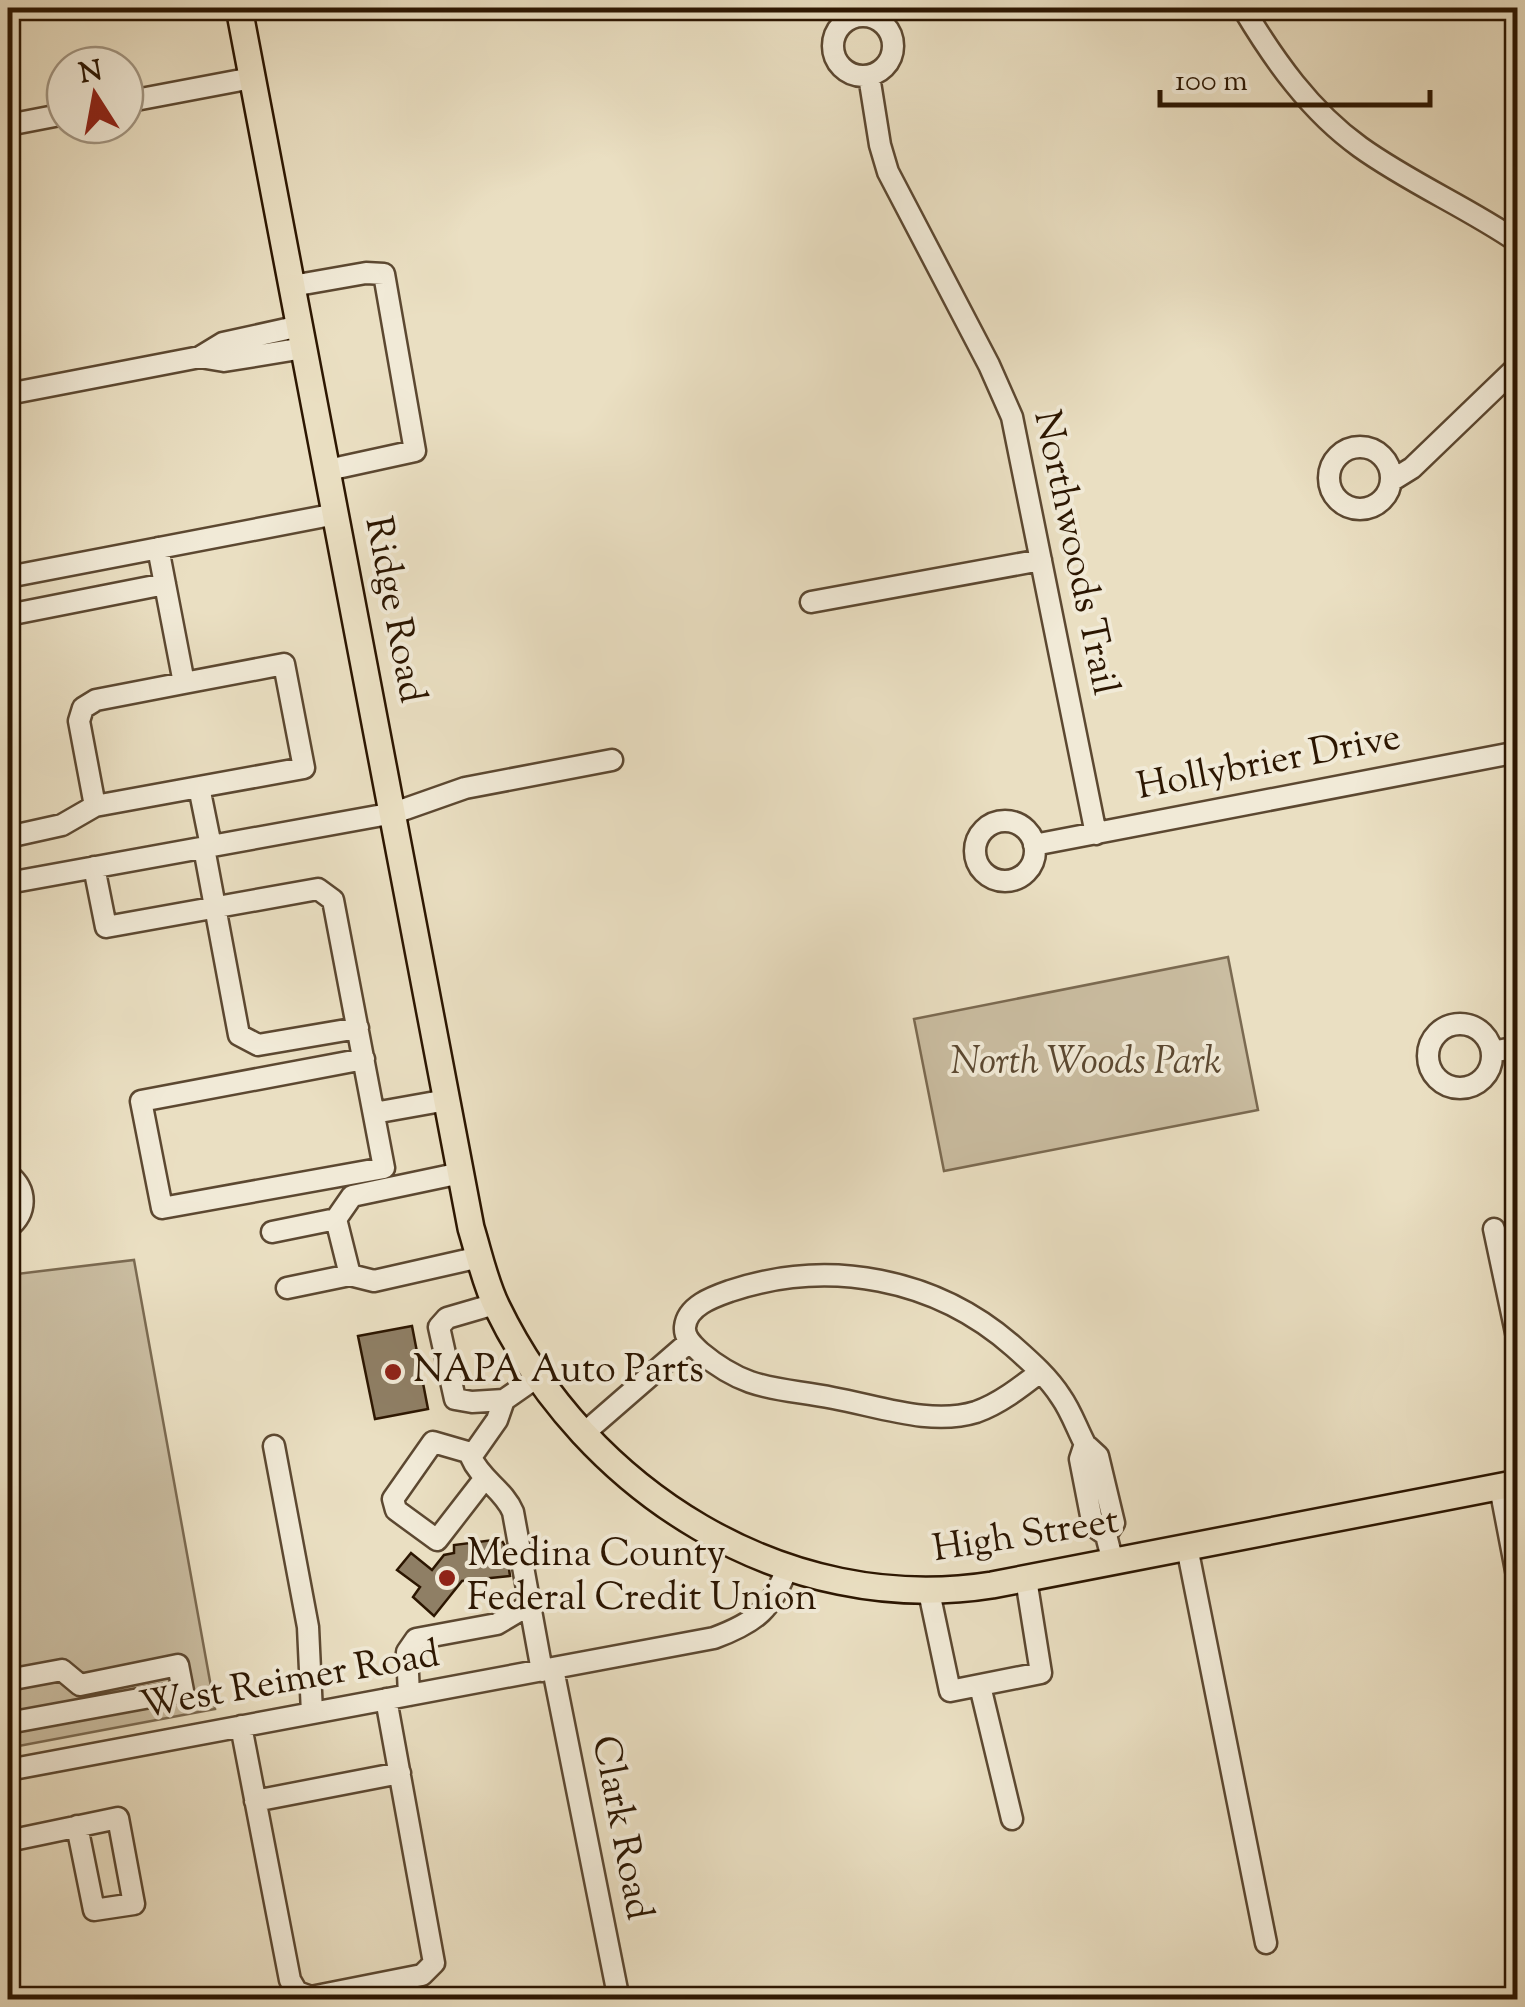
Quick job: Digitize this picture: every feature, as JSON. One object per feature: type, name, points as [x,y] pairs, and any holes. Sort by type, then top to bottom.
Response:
[{"type":"main road","name":"Ridge Road","points":[[239,8],[471,1228]]},
{"type":"main road","name":"High Street","points":[[471,1228],[495,1304],[537,1377],[582,1435],[632,1482],[729,1544],[788,1566],[861,1586],[950,1592],[1509,1485]]},
{"type":"street","points":[[1243,8],[1286,75],[1336,126],[1362,148],[1518,242]]},
{"type":"street","name":"Northwoods Trail","points":[[868,76],[888,172],[989,364],[1012,417],[1096,834]]},
{"type":"street","points":[[145,98],[252,78]]},
{"type":"street","points":[[8,124],[45,118]]},
{"type":"street","points":[[292,286],[366,273],[384,274],[415,451],[328,470]]},
{"type":"street","points":[[8,394],[200,357],[224,361],[302,337]]},
{"type":"street","points":[[1391,481],[1412,468],[1518,366]]},
{"type":"street","points":[[8,576],[336,514]]},
{"type":"street","points":[[158,548],[184,683]]},
{"type":"street","points":[[811,602],[1042,560]]},
{"type":"street","points":[[8,622],[13,614],[165,584]]},
{"type":"street","points":[[8,836],[62,825],[95,806],[304,768],[284,664],[96,700],[83,708],[79,721],[95,806]]},
{"type":"street","name":"Hollybrier Drive","points":[[1034,845],[1518,752]]},
{"type":"street","points":[[8,883],[394,814],[466,788],[612,760]]},
{"type":"street","points":[[199,787],[239,1035],[258,1045],[358,1028]]},
{"type":"street","points":[[94,867],[106,927],[318,889],[334,900],[364,1059],[384,1168],[162,1208],[141,1101],[364,1059]]},
{"type":"street","points":[[1492,1052],[1518,1047]]},
{"type":"street","points":[[374,1113],[447,1100]]},
{"type":"street","points":[[272,1232],[336,1218],[352,1196],[461,1173]]},
{"type":"street","points":[[8,1174],[24,1199],[18,1220],[8,1228]]},
{"type":"street","points":[[336,1218],[350,1274]]},
{"type":"street","points":[[1494,1229],[1518,1342]]},
{"type":"street","points":[[287,1288],[350,1274],[374,1281],[480,1257]]},
{"type":"street","points":[[1040,1372],[1011,1394],[976,1412],[936,1417],[816,1394],[760,1388],[725,1373],[689,1342],[685,1327],[694,1308],[716,1296],[795,1275],[864,1277],[906,1286],[962,1309],[994,1329],[1040,1372],[1061,1396],[1085,1444],[1098,1456],[1114,1523],[1106,1535],[1112,1562]]},
{"type":"street","points":[[495,1304],[447,1318],[439,1327],[454,1400],[504,1400],[537,1377]]},
{"type":"street","points":[[582,1435],[689,1342]]},
{"type":"street","points":[[485,1478],[437,1540],[396,1510],[393,1499],[432,1443],[438,1441],[471,1453],[497,1420],[504,1400]]},
{"type":"street","points":[[274,1446],[308,1627],[312,1713]]},
{"type":"street","name":"Clark Road","points":[[471,1453],[474,1464],[506,1498],[513,1512],[529,1606],[548,1670],[620,2000]]},
{"type":"street","points":[[1509,1485],[1518,1581]]},
{"type":"street","points":[[1187,1548],[1266,1943]]},
{"type":"street","name":"West Reimer Road","points":[[8,1770],[714,1638],[742,1628],[763,1613],[788,1566]]},
{"type":"street","points":[[929,1592],[950,1692],[1041,1673],[1026,1579]]},
{"type":"street","points":[[409,1695],[406,1652],[416,1639],[497,1624],[529,1606]]},
{"type":"street","points":[[8,1680],[62,1670],[80,1685],[178,1665],[183,1691],[8,1724]]},
{"type":"street","points":[[980,1686],[1012,1819]]},
{"type":"street","points":[[241,1726],[290,1980],[297,1992],[311,1997],[422,1975],[431,1969],[435,1954],[386,1700]]},
{"type":"street","points":[[255,1802],[400,1773]]},
{"type":"street","points":[[8,1840],[78,1826],[118,1818],[134,1904],[94,1910],[78,1826]]},
{"type":"green space","name":"North Woods Park","points":[[1228,957],[1258,1110],[944,1171],[914,1019]]},
{"type":"green space","points":[[134,1260],[215,1709],[8,1748],[8,1275]]},
{"type":"building","name":"NAPA Auto Parts","points":[[412,1326],[428,1409],[375,1419],[358,1336]]},
{"type":"building","name":"Medina County Federal Credit Union","points":[[501,1539],[510,1576],[462,1581],[434,1616],[413,1597],[420,1587],[397,1570],[411,1553],[432,1570],[444,1555],[454,1553],[454,1545]]},
{"type":"place","name":"NAPA Auto Parts","points":[[393,1372]]},
{"type":"place","name":"Medina County Federal Credit Union","points":[[447,1578]]}]
